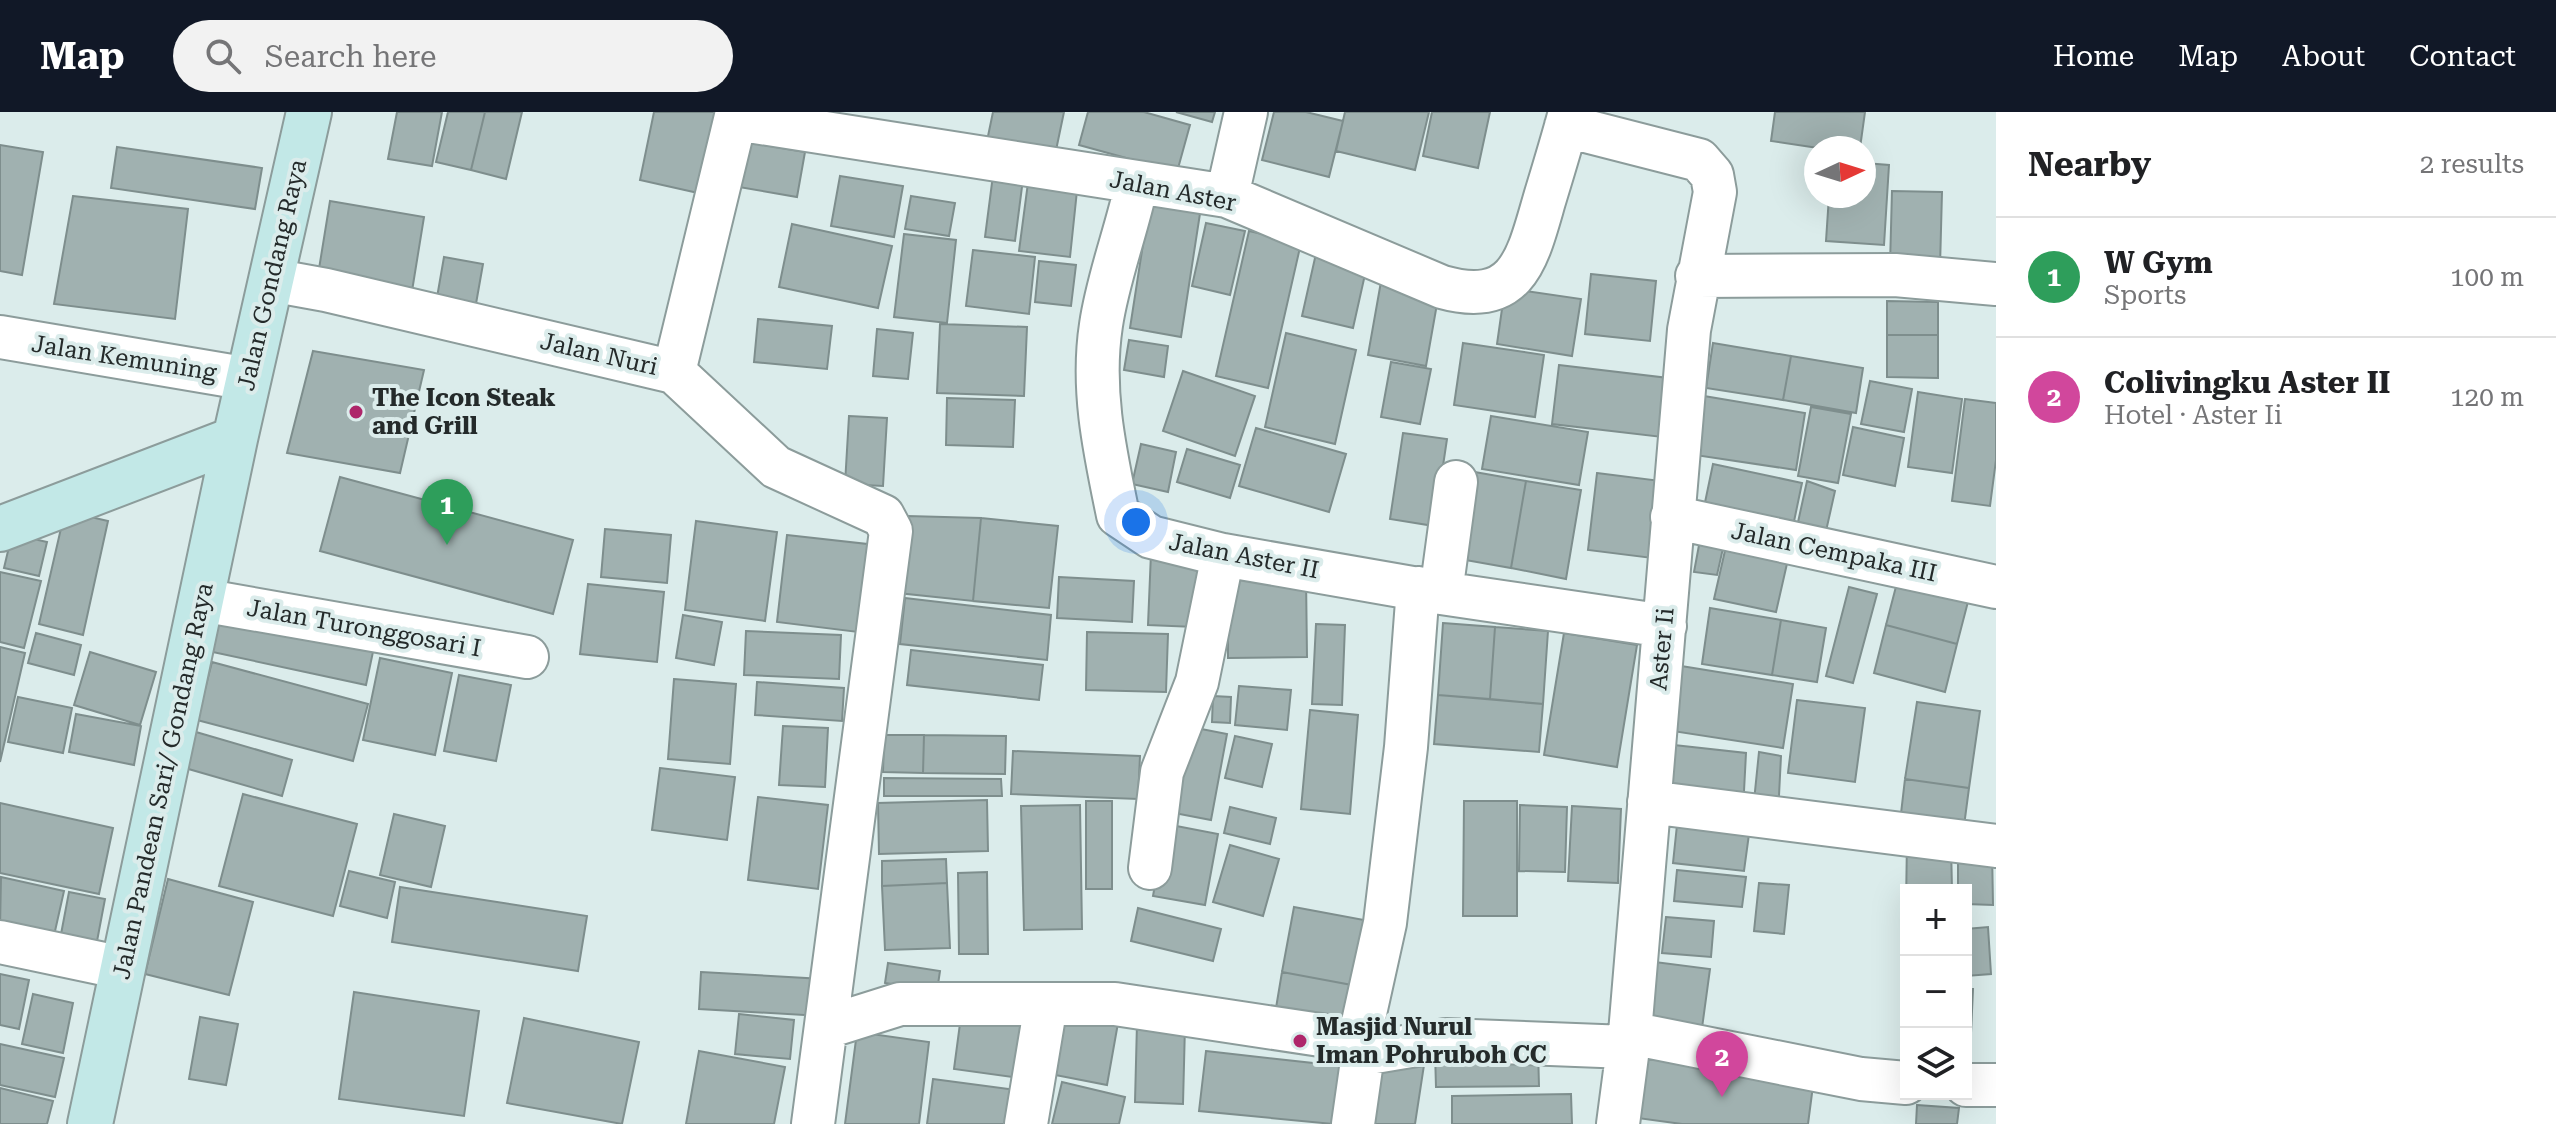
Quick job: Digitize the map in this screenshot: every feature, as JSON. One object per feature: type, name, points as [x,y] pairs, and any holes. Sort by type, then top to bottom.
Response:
[{"type":"main road","name":"Jalan Gondang Raya","points":[[235,439],[309,112]]},
{"type":"main road","points":[[0,529],[235,439]]},
{"type":"main road","name":"Jalan Pandean Sari/ Gondang Raya","points":[[90,1124],[235,439]]},
{"type":"street","points":[[1227,196],[1246,112]]},
{"type":"street","name":"Jalan Nuri","points":[[271,280],[326,290],[674,372],[736,115]]},
{"type":"street","name":"Jalan Aster","points":[[736,115],[1227,196],[1442,287],[1463,293],[1488,291],[1510,280],[1526,261],[1568,119]]},
{"type":"street","name":"Aster Ii","points":[[1568,119],[1699,160],[1712,175],[1715,192],[1697,276],[1672,517],[1665,626],[1618,1124]]},
{"type":"street","name":"Jalan Aster II","points":[[1137,182],[1101,324],[1098,368],[1100,430],[1118,515],[1151,537],[1223,555],[1430,591],[1665,626]]},
{"type":"street","points":[[1697,276],[1895,275],[1996,284]]},
{"type":"street","name":"Jalan Kemuning","points":[[0,337],[249,379]]},
{"type":"street","points":[[674,372],[776,467],[883,516],[891,531],[813,1124]]},
{"type":"street","points":[[1353,1124],[1360,1050],[1385,923],[1406,747],[1430,591],[1456,482]]},
{"type":"street","name":"Jalan Cempaka III","points":[[1672,517],[1996,587]]},
{"type":"street","points":[[1150,868],[1162,772],[1197,682],[1223,555]]},
{"type":"street","name":"Jalan Turonggosari I","points":[[201,600],[527,657]]},
{"type":"street","points":[[1649,802],[1996,846]]},
{"type":"street","points":[[0,942],[123,968]]},
{"type":"street","points":[[827,1027],[900,1004],[1115,1004],[1347,1039],[1360,1050],[1446,1040],[1628,1040],[1861,1079],[1900,1082]]},
{"type":"street","points":[[1026,1124],[1046,1004]]},
{"type":"street","points":[[1972,1085],[1996,1085]]},
{"type":"building","points":[[397,112],[442,112],[432,166],[388,159]]},
{"type":"building","points":[[448,112],[485,112],[471,170],[436,162]]},
{"type":"building","points":[[485,112],[522,112],[506,179],[471,170]]},
{"type":"building","points":[[654,112],[724,112],[707,195],[640,180]]},
{"type":"building","points":[[993,112],[1064,112],[1055,155],[987,141]]},
{"type":"building","points":[[1088,112],[1144,112],[1190,125],[1177,172],[1079,145]]},
{"type":"building","points":[[1176,112],[1215,112],[1212,122]]},
{"type":"building","points":[[1274,112],[1306,112],[1343,121],[1329,177],[1262,160]]},
{"type":"building","points":[[1345,112],[1429,112],[1415,170],[1336,151]]},
{"type":"building","points":[[1432,112],[1490,112],[1478,168],[1423,156]]},
{"type":"building","points":[[1775,112],[1865,112],[1862,136],[1804,136],[1804,146],[1771,141]]},
{"type":"building","points":[[740,141],[805,152],[797,197],[733,186]]},
{"type":"building","points":[[0,145],[43,152],[22,275],[0,271]]},
{"type":"building","points":[[117,147],[262,168],[255,209],[111,188]]},
{"type":"building","points":[[1876,164],[1889,165],[1884,245],[1826,241],[1828,208],[1876,208]]},
{"type":"building","points":[[993,175],[1023,179],[1015,241],[985,237]]},
{"type":"building","points":[[1029,175],[1078,181],[1070,257],[1019,251]]},
{"type":"building","points":[[840,176],[903,186],[894,237],[831,226]]},
{"type":"building","points":[[1892,191],[1942,192],[1940,267],[1890,265]]},
{"type":"building","points":[[73,196],[188,209],[175,319],[54,304]]},
{"type":"building","points":[[911,196],[955,203],[949,236],[905,229]]},
{"type":"building","points":[[1150,199],[1201,207],[1181,337],[1130,328]]},
{"type":"building","points":[[330,201],[424,217],[412,291],[318,275]]},
{"type":"building","points":[[1206,223],[1245,231],[1230,295],[1192,286]]},
{"type":"building","points":[[792,224],[892,246],[878,308],[779,287]]},
{"type":"building","points":[[1249,231],[1301,243],[1268,388],[1216,376]]},
{"type":"building","points":[[904,234],[956,240],[947,323],[894,317]]},
{"type":"building","points":[[1317,249],[1368,261],[1353,328],[1302,316]]},
{"type":"building","points":[[973,250],[1035,257],[1029,314],[966,306]]},
{"type":"building","points":[[444,257],[483,264],[474,315],[435,309]]},
{"type":"building","points":[[1039,261],[1076,265],[1071,306],[1035,302]]},
{"type":"building","points":[[1591,274],[1656,281],[1650,341],[1585,334]]},
{"type":"building","points":[[1382,276],[1440,287],[1426,366],[1368,355]]},
{"type":"building","points":[[1505,288],[1581,299],[1572,356],[1497,344]]},
{"type":"building","points":[[1887,301],[1938,302],[1938,335],[1887,335]]},
{"type":"building","points":[[758,319],[832,326],[827,369],[754,362]]},
{"type":"building","points":[[940,324],[1027,327],[1024,396],[937,393]]},
{"type":"building","points":[[877,329],[913,333],[908,379],[873,376]]},
{"type":"building","points":[[1286,333],[1356,350],[1335,444],[1265,427]]},
{"type":"building","points":[[1887,335],[1938,335],[1938,378],[1887,377]]},
{"type":"building","points":[[1129,340],[1168,346],[1164,377],[1124,370]]},
{"type":"building","points":[[1463,343],[1544,355],[1535,417],[1454,405]]},
{"type":"building","points":[[1713,343],[1791,356],[1783,400],[1706,388]]},
{"type":"building","name":"The Icon Steak and Grill","points":[[313,351],[424,370],[400,473],[287,453]]},
{"type":"building","points":[[1791,356],[1863,368],[1856,413],[1783,400]]},
{"type":"building","points":[[1391,362],[1431,369],[1420,424],[1381,417]]},
{"type":"building","points":[[1559,365],[1668,378],[1662,437],[1552,424]]},
{"type":"building","points":[[1183,371],[1255,396],[1235,456],[1163,431]]},
{"type":"building","points":[[1870,381],[1912,389],[1904,432],[1861,424]]},
{"type":"building","points":[[1918,392],[1962,399],[1952,473],[1908,467]]},
{"type":"building","points":[[1704,396],[1805,413],[1796,470],[1695,455]]},
{"type":"building","points":[[947,398],[1015,400],[1013,447],[946,445]]},
{"type":"building","points":[[1965,399],[1996,403],[1996,460],[1990,506],[1952,501]]},
{"type":"building","points":[[1811,407],[1851,414],[1838,483],[1798,476]]},
{"type":"building","points":[[849,416],[887,418],[883,486],[845,484]]},
{"type":"building","points":[[1491,416],[1588,432],[1579,485],[1482,469]]},
{"type":"building","points":[[1853,427],[1904,438],[1895,486],[1843,475]]},
{"type":"building","points":[[1256,428],[1346,454],[1329,512],[1239,486]]},
{"type":"building","points":[[1403,433],[1447,439],[1434,526],[1390,519]]},
{"type":"building","points":[[1141,444],[1176,452],[1168,492],[1132,484]]},
{"type":"building","points":[[1187,449],[1240,465],[1230,498],[1177,482]]},
{"type":"building","points":[[1713,464],[1802,483],[1792,531],[1703,512]]},
{"type":"building","points":[[1469,471],[1526,481],[1511,568],[1454,558]]},
{"type":"building","points":[[1597,473],[1661,481],[1652,558],[1588,550]]},
{"type":"building","points":[[340,477],[573,540],[553,614],[320,551]]},
{"type":"building","points":[[1526,481],[1581,490],[1566,579],[1511,568]]},
{"type":"building","points":[[1807,481],[1835,491],[1824,540],[1795,536]]},
{"type":"building","points":[[65,511],[108,521],[83,635],[39,624]]},
{"type":"building","points":[[907,516],[981,518],[973,601],[898,593]]},
{"type":"building","points":[[981,518],[1058,526],[1049,608],[973,601]]},
{"type":"building","points":[[696,521],[777,532],[765,621],[685,610]]},
{"type":"building","points":[[605,529],[671,535],[667,583],[601,577]]},
{"type":"building","points":[[1702,529],[1726,535],[1717,575],[1694,572]]},
{"type":"building","points":[[1729,533],[1791,546],[1776,612],[1714,599]]},
{"type":"building","points":[[12,534],[47,542],[39,576],[4,568]]},
{"type":"building","points":[[787,535],[885,546],[874,634],[777,622]]},
{"type":"building","points":[[1151,553],[1198,555],[1195,627],[1148,625]]},
{"type":"building","points":[[0,572],[41,581],[24,648],[0,642]]},
{"type":"building","points":[[1899,575],[1970,594],[1957,644],[1886,625]]},
{"type":"building","points":[[1228,576],[1306,576],[1307,657],[1228,658]]},
{"type":"building","points":[[1059,577],[1134,581],[1132,622],[1057,618]]},
{"type":"building","points":[[588,584],[664,592],[657,662],[580,654]]},
{"type":"building","points":[[1849,587],[1877,594],[1853,683],[1826,676]]},
{"type":"building","points":[[905,598],[1051,615],[1047,660],[900,644]]},
{"type":"building","points":[[1710,608],[1781,620],[1772,675],[1702,664]]},
{"type":"building","points":[[216,612],[374,647],[366,685],[208,651]]},
{"type":"building","points":[[683,615],[722,622],[714,665],[676,658]]},
{"type":"building","points":[[1781,620],[1826,628],[1817,682],[1772,675]]},
{"type":"building","points":[[1443,623],[1495,627],[1490,699],[1438,695]]},
{"type":"building","points":[[1316,624],[1345,625],[1342,705],[1312,704]]},
{"type":"building","points":[[1886,625],[1957,644],[1945,692],[1874,673]]},
{"type":"building","points":[[1495,627],[1548,631],[1543,704],[1490,699]]},
{"type":"building","points":[[746,631],[841,635],[839,679],[744,675]]},
{"type":"building","points":[[1087,632],[1168,634],[1166,692],[1086,690]]},
{"type":"building","points":[[36,633],[81,645],[74,675],[28,663]]},
{"type":"building","points":[[1564,633],[1637,645],[1617,767],[1544,755]]},
{"type":"building","points":[[0,647],[25,653],[0,762]]},
{"type":"building","points":[[911,650],[1043,665],[1039,700],[907,685]]},
{"type":"building","points":[[90,652],[156,672],[140,725],[74,705]]},
{"type":"building","points":[[380,658],[452,673],[435,755],[363,740]]},
{"type":"building","points":[[212,662],[368,704],[353,761],[197,720]]},
{"type":"building","points":[[1675,665],[1793,684],[1783,748],[1666,730]]},
{"type":"building","points":[[459,675],[511,685],[496,761],[444,751]]},
{"type":"building","points":[[674,679],[736,684],[730,764],[668,759]]},
{"type":"building","points":[[757,682],[844,688],[842,721],[755,715]]},
{"type":"building","points":[[1239,686],[1291,690],[1287,730],[1235,725]]},
{"type":"building","points":[[1438,695],[1543,704],[1539,752],[1434,744]]},
{"type":"building","points":[[1213,696],[1231,697],[1230,723],[1212,722]]},
{"type":"building","points":[[18,697],[72,708],[63,753],[8,742]]},
{"type":"building","points":[[1797,700],[1865,708],[1855,782],[1788,773]]},
{"type":"building","points":[[1917,702],[1980,711],[1969,788],[1905,779]]},
{"type":"building","points":[[1310,710],[1358,715],[1350,814],[1301,809]]},
{"type":"building","points":[[76,714],[141,726],[134,765],[69,752]]},
{"type":"building","points":[[783,726],[828,728],[825,787],[779,785]]},
{"type":"building","points":[[1186,726],[1227,734],[1211,820],[1169,812]]},
{"type":"building","points":[[196,732],[292,760],[282,796],[185,768]]},
{"type":"building","points":[[884,735],[924,735],[923,773],[883,772]]},
{"type":"building","points":[[924,735],[1006,736],[1005,774],[923,773]]},
{"type":"building","points":[[1235,736],[1272,744],[1262,787],[1225,778]]},
{"type":"building","points":[[1674,745],[1746,753],[1743,810],[1670,798]]},
{"type":"building","points":[[1013,751],[1140,756],[1138,799],[1011,794]]},
{"type":"building","points":[[1759,752],[1781,756],[1778,815],[1753,811]]},
{"type":"building","points":[[660,768],[735,777],[727,840],[652,830]]},
{"type":"building","points":[[884,778],[1001,779],[1002,796],[884,796]]},
{"type":"building","points":[[1905,779],[1969,788],[1962,841],[1899,831]]},
{"type":"building","points":[[243,794],[357,824],[333,916],[219,886]]},
{"type":"building","points":[[758,797],[828,805],[818,889],[748,880]]},
{"type":"building","points":[[987,800],[988,851],[879,854],[878,803]]},
{"type":"building","points":[[1086,801],[1112,801],[1112,889],[1086,889]]},
{"type":"building","points":[[1464,801],[1517,801],[1517,916],[1463,916]]},
{"type":"building","points":[[0,803],[113,828],[99,894],[0,873]]},
{"type":"building","points":[[1080,805],[1082,929],[1024,930],[1021,806]]},
{"type":"building","points":[[1520,805],[1567,807],[1565,872],[1519,871]]},
{"type":"building","points":[[1572,806],[1621,809],[1618,883],[1568,881]]},
{"type":"building","points":[[1230,807],[1276,818],[1270,844],[1224,833]]},
{"type":"building","points":[[394,814],[445,826],[431,887],[380,875]]},
{"type":"building","points":[[1166,824],[1218,834],[1205,905],[1153,896]]},
{"type":"building","points":[[1677,825],[1749,834],[1744,871],[1673,863]]},
{"type":"building","points":[[1907,839],[1951,844],[1952,884],[1906,884]]},
{"type":"building","points":[[1230,845],[1279,859],[1263,916],[1213,902]]},
{"type":"building","points":[[1958,845],[1992,849],[1993,905],[1972,904],[1972,884],[1958,884]]},
{"type":"building","points":[[946,859],[947,883],[882,886],[882,861]]},
{"type":"building","points":[[1677,870],[1746,877],[1742,907],[1674,901]]},
{"type":"building","points":[[349,871],[395,882],[387,918],[340,906]]},
{"type":"building","points":[[987,872],[988,954],[959,954],[958,873]]},
{"type":"building","points":[[1,877],[64,891],[53,940],[0,928]]},
{"type":"building","points":[[168,879],[253,902],[229,995],[145,974]]},
{"type":"building","points":[[947,883],[950,948],[885,950],[882,886]]},
{"type":"building","points":[[1759,883],[1789,885],[1784,934],[1754,931]]},
{"type":"building","points":[[400,887],[587,916],[578,971],[392,942]]},
{"type":"building","points":[[69,892],[105,899],[94,957],[58,950]]},
{"type":"building","points":[[1294,907],[1380,923],[1368,988],[1282,972]]},
{"type":"building","points":[[1138,908],[1221,929],[1213,961],[1131,941]]},
{"type":"building","points":[[1666,917],[1714,921],[1711,957],[1662,953]]},
{"type":"building","points":[[1988,927],[1991,974],[1972,976],[1972,928]]},
{"type":"building","points":[[1647,961],[1710,969],[1702,1028],[1640,1020]]},
{"type":"building","points":[[888,963],[940,971],[937,991],[885,983]]},
{"type":"building","points":[[701,972],[823,979],[821,1016],[699,1009]]},
{"type":"building","points":[[1282,972],[1368,988],[1360,1036],[1274,1020]]},
{"type":"building","points":[[0,974],[29,980],[19,1029],[0,1025]]},
{"type":"building","points":[[354,992],[479,1011],[464,1116],[339,1099]]},
{"type":"building","points":[[33,994],[73,1003],[63,1053],[22,1044]]},
{"type":"building","points":[[1057,1012],[1118,1023],[1107,1085],[1045,1073]]},
{"type":"building","points":[[739,1014],[794,1020],[790,1059],[735,1054]]},
{"type":"building","points":[[961,1016],[1028,1025],[1020,1078],[954,1069]]},
{"type":"building","points":[[200,1017],[238,1024],[226,1085],[189,1079]]},
{"type":"building","points":[[524,1018],[639,1042],[622,1124],[507,1103]]},
{"type":"building","points":[[1137,1023],[1185,1025],[1183,1104],[1135,1102]]},
{"type":"building","points":[[857,1032],[929,1042],[919,1124],[845,1124]]},
{"type":"building","points":[[0,1044],[64,1058],[55,1097],[0,1085]]},
{"type":"building","points":[[1538,1049],[1539,1086],[1436,1087],[1435,1052]]},
{"type":"building","points":[[699,1051],[785,1067],[774,1124],[686,1124]]},
{"type":"building","points":[[1206,1051],[1340,1066],[1333,1124],[1199,1111]]},
{"type":"building","points":[[1639,1054],[1814,1078],[1808,1124],[1682,1124],[1630,1117]]},
{"type":"building","points":[[1381,1058],[1424,1065],[1415,1124],[1372,1124]]},
{"type":"building","points":[[933,1079],[1024,1091],[1020,1124],[927,1124]]},
{"type":"building","points":[[1062,1082],[1125,1097],[1119,1124],[1052,1124]]},
{"type":"building","points":[[0,1088],[53,1101],[47,1124],[0,1124]]},
{"type":"building","points":[[1571,1094],[1572,1124],[1452,1124],[1452,1096]]},
{"type":"building","points":[[1917,1105],[1959,1108],[1957,1124],[1916,1124]]},
{"type":"place","name":"The Icon Steak and Grill","points":[[356,412]]},
{"type":"place","name":"W Gym","points":[[447,545]]},
{"type":"place","name":"Masjid Nurul Iman Pohruboh CC","points":[[1300,1041]]},
{"type":"place","name":"Colivingku Aster II","points":[[1722,1097]]}]
